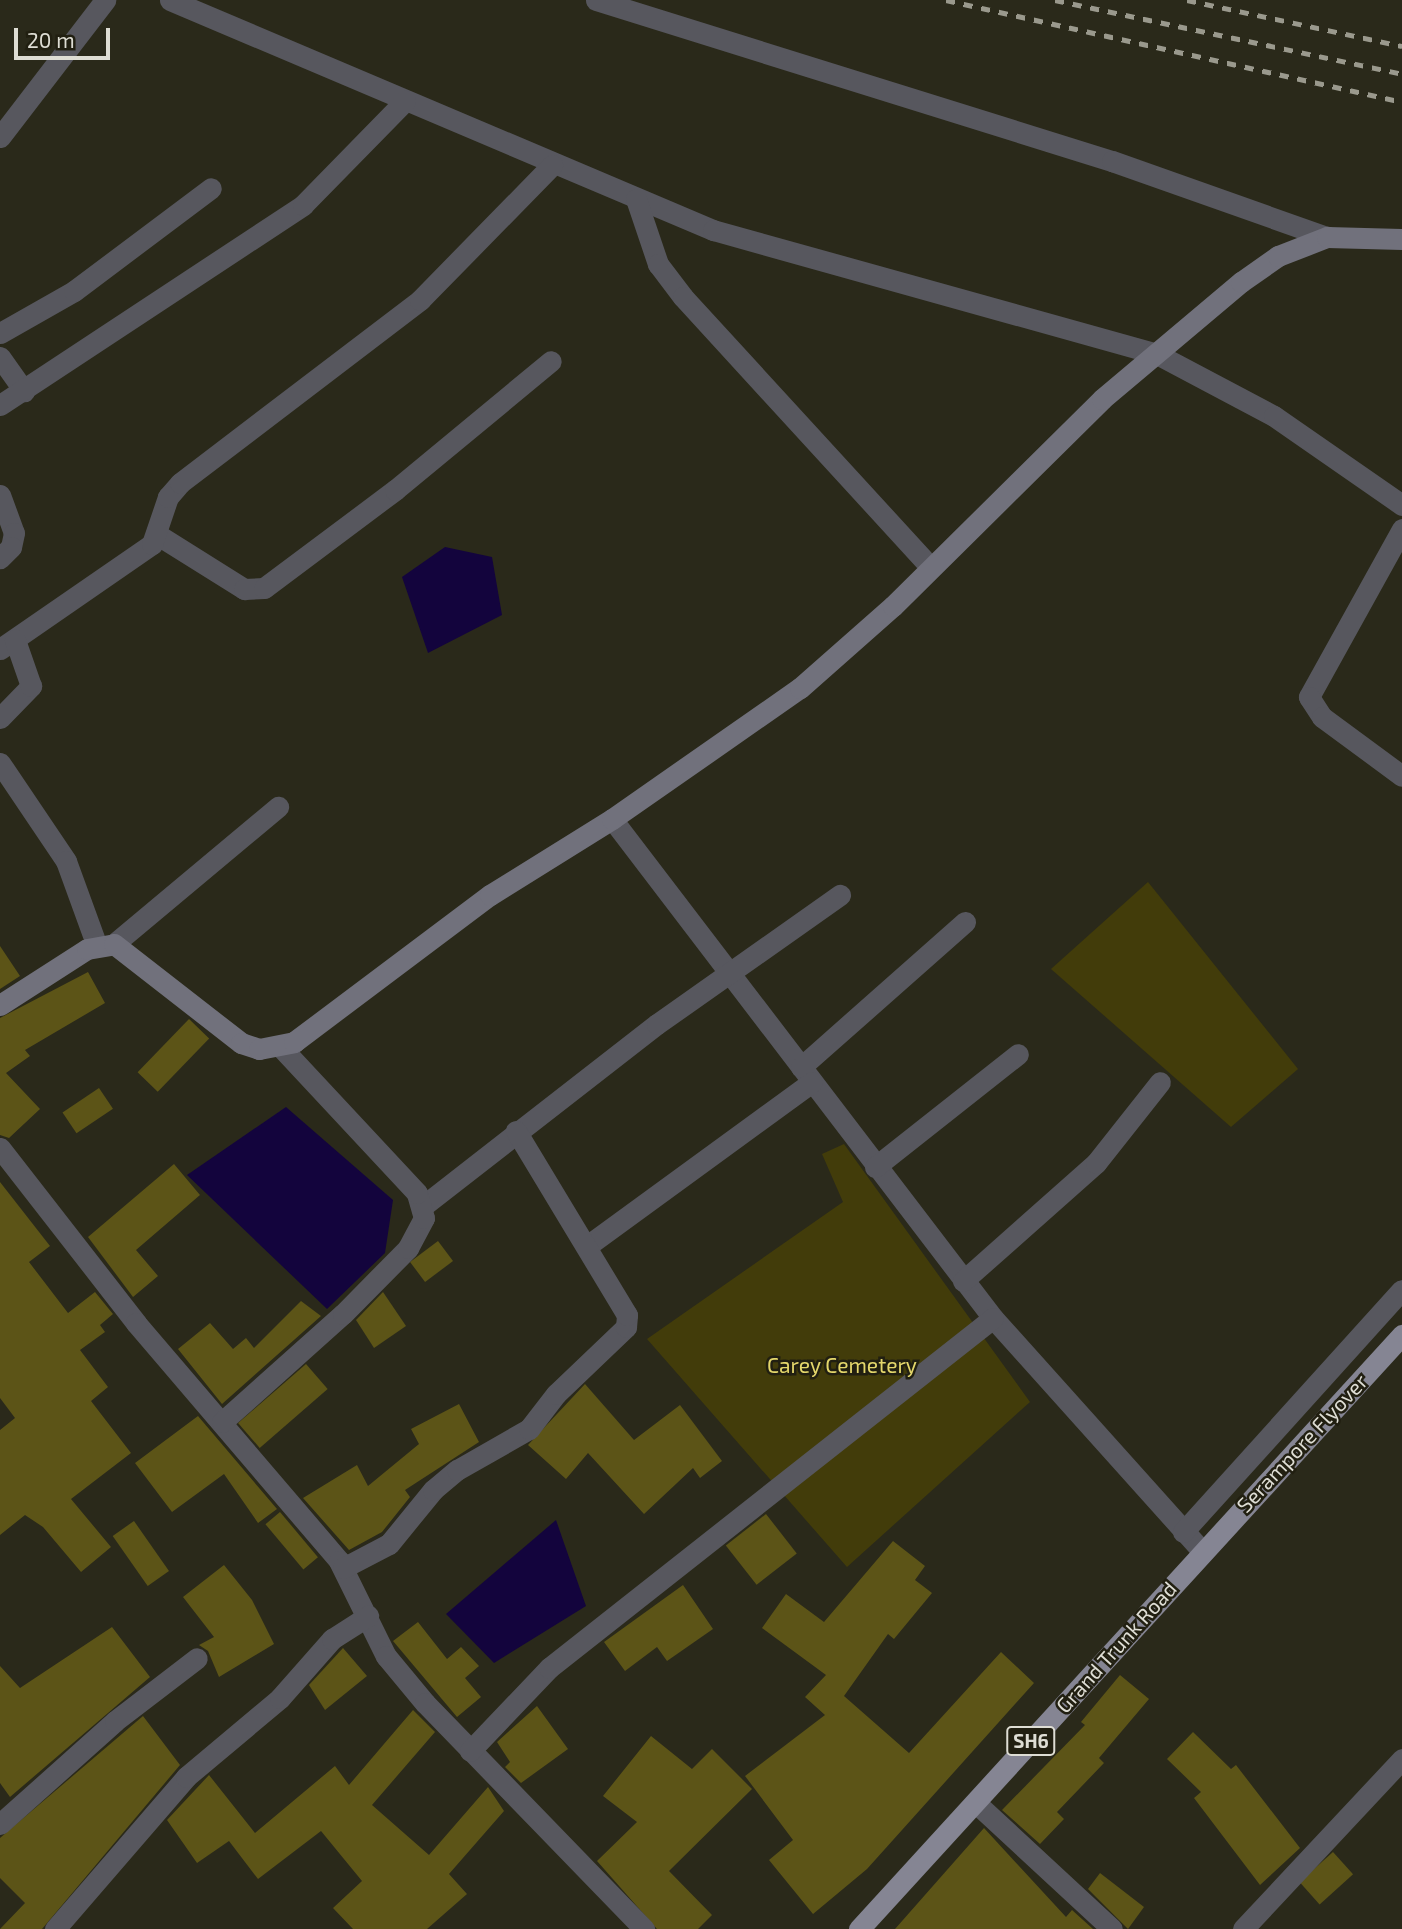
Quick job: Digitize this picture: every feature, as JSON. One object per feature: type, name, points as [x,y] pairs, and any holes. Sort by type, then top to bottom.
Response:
[{"type":"main road","name":"Serampore Flyover","points":[[1202,1551],[1402,1335]]},
{"type":"main road","name":"Grand Trunk Road","points":[[859,1929],[1202,1551]]},
{"type":"street","points":[[0,137],[105,0]]},
{"type":"street","points":[[170,0],[552,164],[748,242],[1156,353],[1245,398],[1402,505]]},
{"type":"street","points":[[596,0],[1112,161],[1327,237],[1402,239]]},
{"type":"street","points":[[0,405],[303,205],[405,101]]},
{"type":"street","points":[[0,718],[31,686],[7,644],[158,535],[163,509],[180,483],[420,300],[552,164]]},
{"type":"street","points":[[0,333],[74,291],[211,188]]},
{"type":"street","points":[[636,199],[658,264],[683,297],[930,567]]},
{"type":"street","points":[[0,763],[66,861],[106,945],[241,1044],[259,1049],[294,1042],[490,895],[612,819],[800,688],[1156,353],[1278,256],[1327,237]]},
{"type":"street","points":[[0,357],[24,391]]},
{"type":"street","points":[[158,535],[244,589],[264,588],[395,491],[551,361]]},
{"type":"street","points":[[0,495],[14,533],[11,547],[0,558]]},
{"type":"street","points":[[1402,529],[1309,697],[1322,717],[1402,776]]},
{"type":"street","points":[[0,1005],[106,945],[278,807]]},
{"type":"street","points":[[612,819],[875,1167],[993,1318],[1202,1551]]},
{"type":"street","points":[[424,1206],[516,1131],[839,895]]},
{"type":"street","points":[[587,1246],[807,1074],[965,922]]},
{"type":"street","points":[[222,1422],[294,1363],[408,1248],[424,1218],[424,1206],[280,1046]]},
{"type":"street","points":[[875,1167],[1018,1054]]},
{"type":"street","points":[[963,1280],[1096,1163],[1160,1082]]},
{"type":"street","points":[[343,1568],[389,1544],[433,1490],[457,1471],[529,1429],[556,1394],[626,1327],[626,1315],[516,1131]]},
{"type":"street","points":[[0,1148],[136,1323],[343,1568],[386,1656],[470,1751],[645,1929]]},
{"type":"street","points":[[1183,1532],[1402,1290]]},
{"type":"street","points":[[470,1751],[549,1668],[993,1318]]},
{"type":"street","points":[[55,1929],[186,1777],[275,1703],[332,1639],[368,1616]]},
{"type":"street","points":[[0,1824],[115,1721],[197,1658]]},
{"type":"street","points":[[1243,1929],[1402,1761]]},
{"type":"street","points":[[976,1803],[1112,1929]]},
{"type":"green space","points":[[1148,882],[1298,1069],[1231,1127],[1051,969]]},
{"type":"green space","name":"Carey Cemetery","points":[[844,1144],[1030,1402],[847,1567],[647,1339],[843,1202],[822,1154]]},
{"type":"shaded area","points":[[445,547],[492,557],[502,615],[428,653],[402,577]]},
{"type":"shaded area","points":[[286,1107],[393,1200],[385,1253],[327,1309],[187,1175]]},
{"type":"shaded area","points":[[556,1520],[586,1606],[494,1663],[446,1614]]},
{"type":"building","points":[[0,946],[20,976],[0,989]]},
{"type":"building","points":[[88,972],[105,1003],[25,1050],[30,1056],[6,1073],[40,1109],[9,1138],[0,1135],[0,1018]]},
{"type":"building","points":[[189,1019],[209,1038],[158,1092],[138,1072]]},
{"type":"building","points":[[99,1088],[113,1109],[77,1133],[63,1113]]},
{"type":"building","points":[[174,1164],[200,1195],[136,1250],[158,1276],[133,1297],[88,1237]]},
{"type":"building","points":[[0,1182],[50,1246],[29,1262],[68,1313],[95,1292],[113,1314],[100,1325],[105,1332],[80,1350],[108,1387],[91,1401],[131,1453],[71,1499],[111,1547],[81,1572],[43,1527],[25,1515],[0,1535],[0,1430],[15,1418],[0,1398]]},
{"type":"building","points":[[438,1241],[453,1261],[425,1282],[410,1262]]},
{"type":"building","points":[[383,1292],[406,1326],[374,1348],[356,1320]]},
{"type":"building","points":[[301,1301],[321,1316],[222,1404],[178,1349],[210,1323],[233,1349],[246,1338],[254,1348]]},
{"type":"building","points":[[306,1364],[328,1389],[260,1448],[238,1423]]},
{"type":"building","points":[[585,1384],[634,1440],[680,1405],[722,1461],[700,1478],[693,1468],[644,1514],[588,1453],[566,1479],[528,1445]]},
{"type":"building","points":[[459,1404],[479,1442],[405,1490],[410,1497],[382,1532],[349,1550],[303,1498],[357,1465],[368,1486],[419,1444],[411,1429]]},
{"type":"building","points":[[198,1416],[277,1509],[258,1523],[224,1474],[172,1512],[135,1463]]},
{"type":"building","points":[[280,1512],[318,1557],[303,1569],[265,1524]]},
{"type":"building","points":[[766,1514],[797,1553],[757,1585],[726,1545]]},
{"type":"building","points":[[134,1521],[169,1571],[148,1586],[113,1536]]},
{"type":"building","points":[[893,1541],[925,1566],[915,1580],[932,1593],[894,1639],[888,1634],[844,1696],[909,1753],[1001,1652],[1034,1683],[867,1869],[813,1914],[769,1860],[793,1840],[745,1776],[825,1715],[805,1697],[826,1675],[762,1628],[786,1594],[824,1622]]},
{"type":"building","points":[[224,1565],[252,1600],[274,1644],[219,1677],[208,1651],[199,1645],[214,1637],[183,1597]]},
{"type":"building","points":[[683,1585],[713,1629],[667,1661],[657,1647],[625,1671],[604,1642]]},
{"type":"building","points":[[418,1622],[447,1659],[461,1647],[479,1666],[465,1678],[481,1697],[457,1717],[393,1641]]},
{"type":"building","points":[[112,1627],[150,1677],[10,1797],[0,1783],[0,1666],[20,1688]]},
{"type":"building","points":[[343,1648],[367,1676],[325,1710],[309,1685]]},
{"type":"building","points":[[1120,1675],[1149,1699],[1099,1758],[1104,1763],[1057,1812],[1064,1819],[1040,1844],[1002,1810],[1085,1725],[1081,1722]]},
{"type":"building","points":[[537,1706],[568,1749],[521,1783],[505,1767],[510,1762],[497,1742]]},
{"type":"building","points":[[413,1710],[435,1732],[372,1805],[429,1855],[488,1787],[504,1811],[449,1874],[467,1894],[427,1929],[353,1929],[333,1908],[362,1881],[321,1831],[258,1879],[229,1841],[197,1863],[167,1820],[209,1775],[255,1833],[335,1766],[349,1785]]},
{"type":"building","points":[[143,1716],[180,1765],[42,1929],[0,1929],[25,1903],[0,1878],[0,1838]]},
{"type":"building","points":[[1193,1732],[1231,1769],[1236,1765],[1300,1848],[1260,1885],[1194,1798],[1201,1792],[1167,1759]]},
{"type":"building","points":[[651,1736],[692,1769],[712,1749],[752,1789],[669,1871],[712,1915],[698,1929],[657,1929],[597,1861],[637,1822],[603,1796]]},
{"type":"building","points":[[984,1828],[1066,1917],[1072,1910],[1093,1929],[895,1929]]},
{"type":"building","points":[[1333,1852],[1353,1874],[1320,1904],[1300,1882]]},
{"type":"building","points":[[1100,1873],[1144,1907],[1128,1929],[1088,1889]]},
{"type":"railway","points":[[946,0],[1402,102]]},
{"type":"railway","points":[[1055,0],[1402,74]]},
{"type":"railway","points":[[1187,0],[1402,46]]}]
